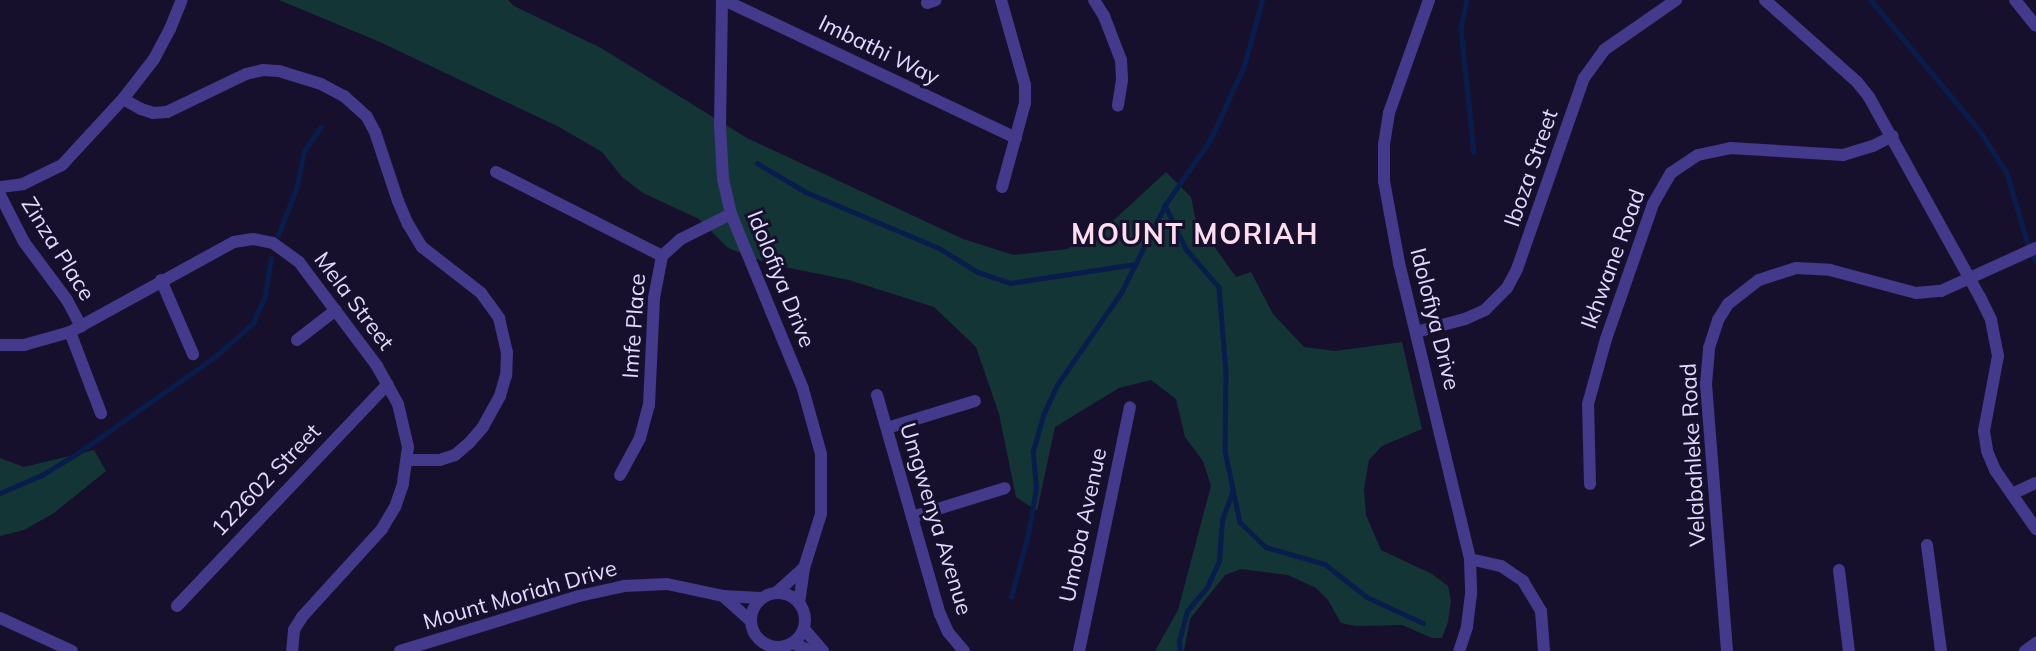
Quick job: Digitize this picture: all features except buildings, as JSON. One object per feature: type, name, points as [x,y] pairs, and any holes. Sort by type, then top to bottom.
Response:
[{"type":"street","points":[[0,187],[23,184],[62,165],[123,99],[154,59],[182,0]]},
{"type":"street","name":"Imbathi Way","points":[[723,0],[1016,138]]},
{"type":"street","name":"Idolofiya Drive","points":[[723,0],[720,142],[723,178],[731,214],[803,389],[821,454],[821,514],[804,568],[799,602]]},
{"type":"street","points":[[1002,0],[1025,85],[1025,103],[1002,187]]},
{"type":"street","points":[[1094,0],[1104,16],[1120,60],[1122,81],[1118,106]]},
{"type":"street","name":"Idolofiya Drive","points":[[1429,0],[1389,112],[1384,145],[1384,181],[1389,216],[1470,559],[1471,594],[1467,627],[1459,651]]},
{"type":"street","name":"Iboza Street","points":[[1416,332],[1465,319],[1485,310],[1508,288],[1517,269],[1589,70],[1604,50],[1676,0]]},
{"type":"street","points":[[1765,0],[1857,82],[1893,136],[1988,312],[1997,338],[1996,367],[1984,431],[1987,451],[1995,470],[2036,529]]},
{"type":"street","points":[[2015,0],[2036,26]]},
{"type":"street","points":[[123,99],[141,110],[153,113],[167,112],[246,75],[263,70],[279,71],[321,84],[344,96],[367,117],[375,132],[408,224],[422,247],[481,293],[499,318],[507,352],[506,375],[500,396],[483,427],[469,443],[455,455],[440,460],[408,460]]},
{"type":"street","name":"Ikhwane Road","points":[[1590,484],[1588,404],[1606,339],[1649,216],[1662,186],[1671,173],[1698,155],[1730,148],[1843,155],[1873,146],[1893,136]]},
{"type":"street","points":[[496,172],[662,256]]},
{"type":"street","name":"Zinza Place","points":[[0,195],[24,242],[67,300],[101,413]]},
{"type":"street","name":"Imfe Place","points":[[620,475],[640,438],[650,405],[654,298],[662,256],[681,239],[731,214]]},
{"type":"street","name":"Mela Street","points":[[0,345],[24,345],[76,329],[221,246],[243,240],[262,240],[282,248],[299,262],[388,384],[405,427],[408,460],[395,507],[382,529],[302,617],[294,630],[292,651]]},
{"type":"street","name":"Velabahleke Road","points":[[1727,651],[1706,384],[1709,348],[1718,320],[1728,304],[1759,280],[1796,268],[1830,270],[1916,292],[1941,291],[2036,248]]},
{"type":"street","points":[[161,280],[193,354]]},
{"type":"street","points":[[297,340],[336,310]]},
{"type":"street","name":"122602 Street","points":[[177,606],[388,384]]},
{"type":"street","name":"Umgwenya Avenue","points":[[877,395],[940,614],[948,632],[964,651]]},
{"type":"street","points":[[887,428],[975,401]]},
{"type":"street","name":"Umoba Avenue","points":[[1079,651],[1130,407]]},
{"type":"street","points":[[2012,494],[2036,483]]},
{"type":"street","points":[[912,517],[1005,488]]},
{"type":"street","points":[[1927,545],[1941,651]]},
{"type":"street","points":[[1470,559],[1501,566],[1523,581],[1541,611],[1544,651]]},
{"type":"street","points":[[776,593],[804,568]]},
{"type":"street","points":[[1839,570],[1849,651]]},
{"type":"street","name":"Mount Moriah Drive","points":[[400,651],[579,596],[624,586],[667,584],[723,596],[761,598],[776,593]]},
{"type":"street","points":[[776,593],[791,596],[799,602],[803,610],[804,629],[822,651]]},
{"type":"street","name":"Mount Moriah Drive","points":[[723,596],[750,620],[751,628],[761,642],[777,648],[793,643],[810,651]]},
{"type":"street","points":[[750,620],[755,604],[761,598]]},
{"type":"street","points":[[0,618],[72,651]]},
{"type":"street","points":[[793,643],[804,629]]},
{"type":"street","points":[[2025,651],[2036,643]]},
{"type":"green space","points":[[279,0],[508,0],[514,6],[601,48],[747,138],[963,239],[1014,255],[1067,249],[1114,220],[1166,172],[1191,197],[1196,221],[1236,277],[1251,272],[1273,314],[1304,347],[1335,351],[1402,342],[1422,429],[1382,446],[1369,460],[1364,489],[1366,515],[1381,550],[1432,574],[1448,586],[1451,600],[1448,622],[1442,638],[1432,638],[1402,625],[1356,626],[1341,623],[1328,600],[1316,588],[1288,575],[1241,569],[1225,575],[1190,619],[1184,651],[1155,651],[1178,610],[1211,486],[1203,461],[1185,437],[1176,399],[1151,380],[1119,388],[1055,427],[1037,511],[1016,497],[999,414],[976,347],[934,307],[849,280],[770,264],[728,248],[699,219],[643,193],[622,177],[602,152],[559,127],[380,42]]},
{"type":"green space","points":[[94,450],[106,471],[54,513],[24,530],[0,536],[0,458],[24,467]]},
{"type":"waterway","points":[[1011,597],[1028,534],[1036,488],[1033,451],[1043,415],[1057,385],[1122,291],[1165,205],[1210,140],[1244,66],[1262,0]]},
{"type":"waterway","points":[[1467,0],[1461,29],[1474,152]]},
{"type":"waterway","points":[[1871,0],[1980,131],[2007,173],[2030,251],[2036,261]]},
{"type":"waterway","points":[[278,235],[296,189],[304,151],[321,127]]},
{"type":"waterway","points":[[757,163],[806,192],[939,248],[978,272],[1010,283],[1136,264]]},
{"type":"waterway","points":[[1165,205],[1186,249],[1219,287],[1226,373],[1225,451],[1240,522],[1266,547],[1325,564],[1367,597],[1423,623]]},
{"type":"waterway","points":[[0,493],[42,475],[78,453],[216,356],[253,323],[265,296],[271,258]]},
{"type":"waterway","points":[[1180,651],[1179,641],[1187,611],[1207,587],[1219,561],[1222,520],[1233,490]]},
{"type":"district","name":"MOUNT MORIAH","points":[[1195,234]]}]
